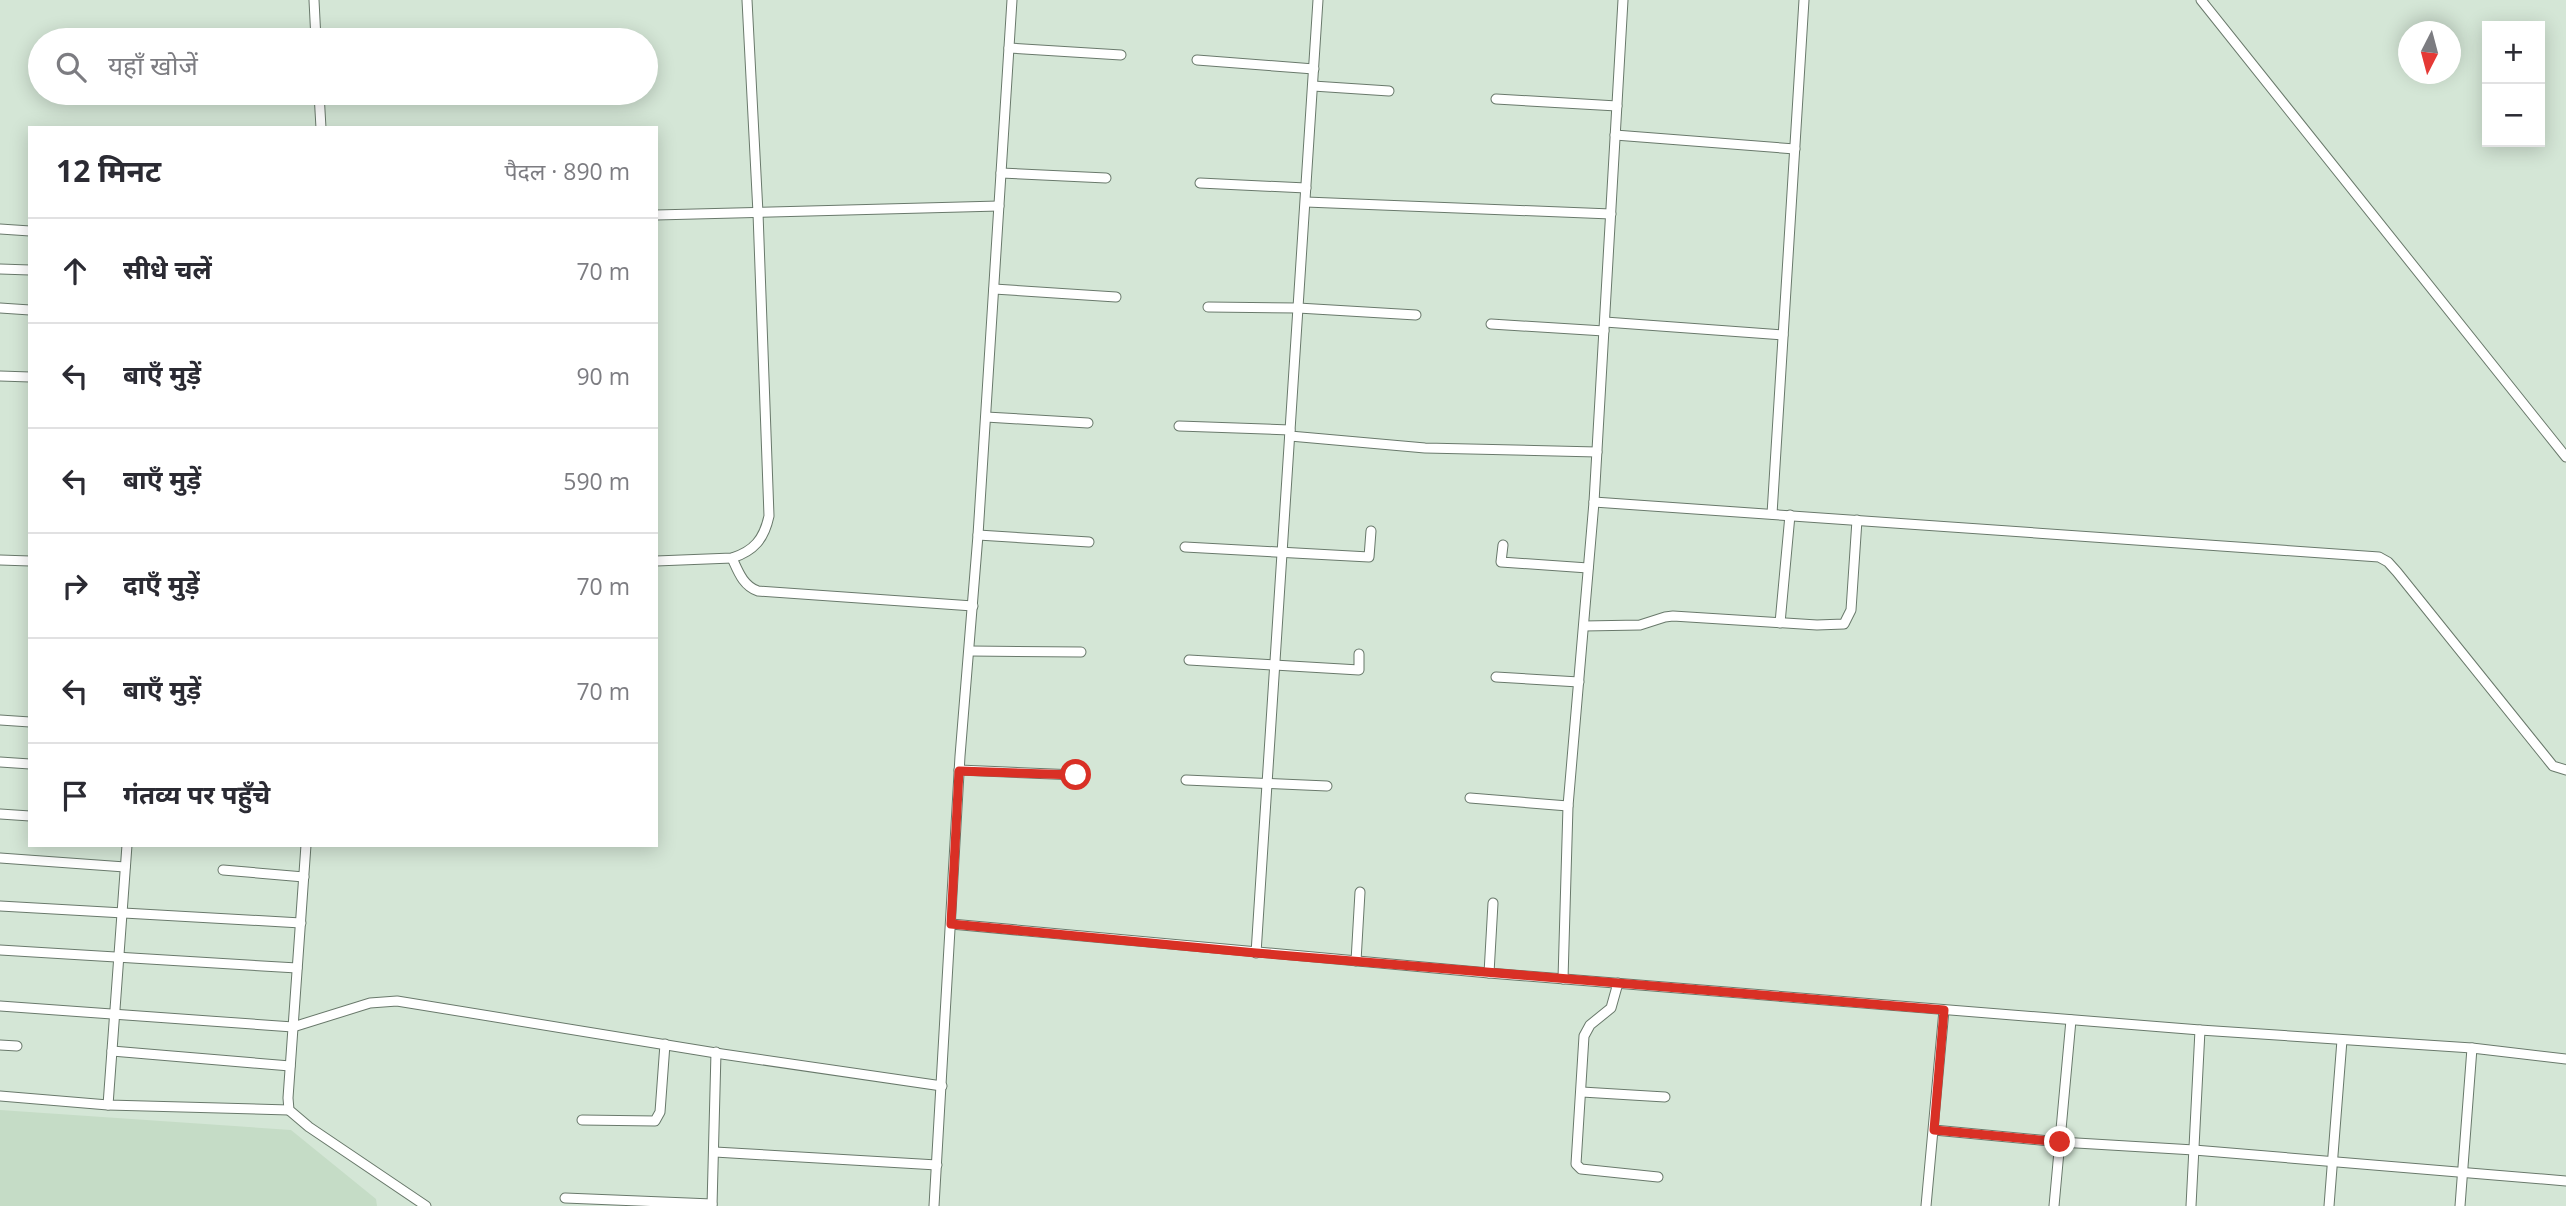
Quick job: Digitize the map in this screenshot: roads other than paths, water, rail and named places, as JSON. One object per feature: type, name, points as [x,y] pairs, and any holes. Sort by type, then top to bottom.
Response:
[{"type":"street","points":[[314,0],[315,28]]},
{"type":"street","points":[[658,561],[732,558],[750,551],[763,536],[769,516],[747,0]]},
{"type":"street","points":[[934,1206],[959,771],[978,535],[1012,0]]},
{"type":"street","points":[[1256,953],[1318,0]]},
{"type":"street","points":[[1563,979],[1568,806],[1594,502],[1623,0]]},
{"type":"street","points":[[1772,514],[1804,0]]},
{"type":"street","points":[[2201,0],[2566,457]]},
{"type":"street","points":[[1009,48],[1121,55]]},
{"type":"street","points":[[1197,60],[1314,69]]},
{"type":"street","points":[[1313,86],[1389,91]]},
{"type":"street","points":[[1496,99],[1617,106]]},
{"type":"street","points":[[320,105],[321,126]]},
{"type":"street","points":[[1615,135],[1795,149]]},
{"type":"street","points":[[1001,173],[1106,178]]},
{"type":"street","points":[[1200,183],[1307,188]]},
{"type":"street","points":[[1306,202],[1611,214]]},
{"type":"street","points":[[658,215],[999,206]]},
{"type":"street","points":[[0,229],[28,230]]},
{"type":"street","points":[[0,269],[28,270]]},
{"type":"street","points":[[994,289],[1116,297]]},
{"type":"street","points":[[1208,307],[1298,308],[1416,315]]},
{"type":"street","points":[[0,308],[28,310]]},
{"type":"street","points":[[1491,324],[1604,326],[1783,335]]},
{"type":"street","points":[[0,376],[28,377]]},
{"type":"street","points":[[986,417],[1088,423]]},
{"type":"street","points":[[1179,426],[1290,433],[1425,449],[1597,452]]},
{"type":"street","points":[[1594,502],[2379,557],[2388,562],[2553,766],[2566,771]]},
{"type":"street","points":[[1780,623],[1790,515]]},
{"type":"street","points":[[1584,625],[1640,625],[1673,616],[1844,624],[1849,618],[1857,520]]},
{"type":"street","points":[[1185,547],[1369,557],[1371,531]]},
{"type":"street","points":[[978,535],[1089,541]]},
{"type":"street","points":[[1503,545],[1501,562],[1588,568]]},
{"type":"street","points":[[732,558],[744,582],[758,591],[973,606]]},
{"type":"street","points":[[0,560],[28,561]]},
{"type":"street","points":[[970,651],[1081,652]]},
{"type":"street","points":[[1189,660],[1359,670],[1359,654]]},
{"type":"street","points":[[1496,677],[1579,682]]},
{"type":"street","points":[[0,720],[28,722]]},
{"type":"street","points":[[0,762],[28,764]]},
{"type":"street","points":[[959,771],[1076,775]]},
{"type":"street","points":[[1186,780],[1327,786]]},
{"type":"street","points":[[1470,798],[1568,806]]},
{"type":"street","points":[[0,814],[28,816]]},
{"type":"street","points":[[108,1105],[127,847]]},
{"type":"street","points":[[289,1110],[306,847]]},
{"type":"street","points":[[0,858],[125,867]]},
{"type":"street","points":[[223,870],[304,877]]},
{"type":"street","points":[[1356,961],[1360,892]]},
{"type":"street","points":[[1489,973],[1493,903]]},
{"type":"street","points":[[0,906],[300,923]]},
{"type":"street","points":[[951,924],[1489,973],[2200,1030],[2472,1048],[2566,1059]]},
{"type":"street","points":[[0,950],[297,968]]},
{"type":"street","points":[[1618,983],[1611,1008],[1586,1029],[1578,1167],[1658,1177]]},
{"type":"street","points":[[0,1006],[293,1027],[386,1000],[942,1086]]},
{"type":"street","points":[[1926,1206],[1944,1010]]},
{"type":"street","points":[[2054,1206],[2071,1020]]},
{"type":"street","points":[[2191,1206],[2200,1030]]},
{"type":"street","points":[[2329,1206],[2342,1040]]},
{"type":"street","points":[[582,1120],[655,1121],[660,1112],[665,1044]]},
{"type":"street","points":[[0,1045],[17,1046]]},
{"type":"street","points":[[2460,1206],[2472,1048]]},
{"type":"street","points":[[112,1051],[290,1066]]},
{"type":"street","points":[[565,1198],[712,1205],[716,1052]]},
{"type":"street","points":[[1582,1092],[1665,1097]]},
{"type":"street","points":[[0,1096],[108,1105],[289,1110],[309,1127],[426,1206]]},
{"type":"street","points":[[1934,1130],[2566,1181]]},
{"type":"street","points":[[715,1152],[937,1165]]},
{"type":"street","points":[[408,1194],[409,1206]]}]
